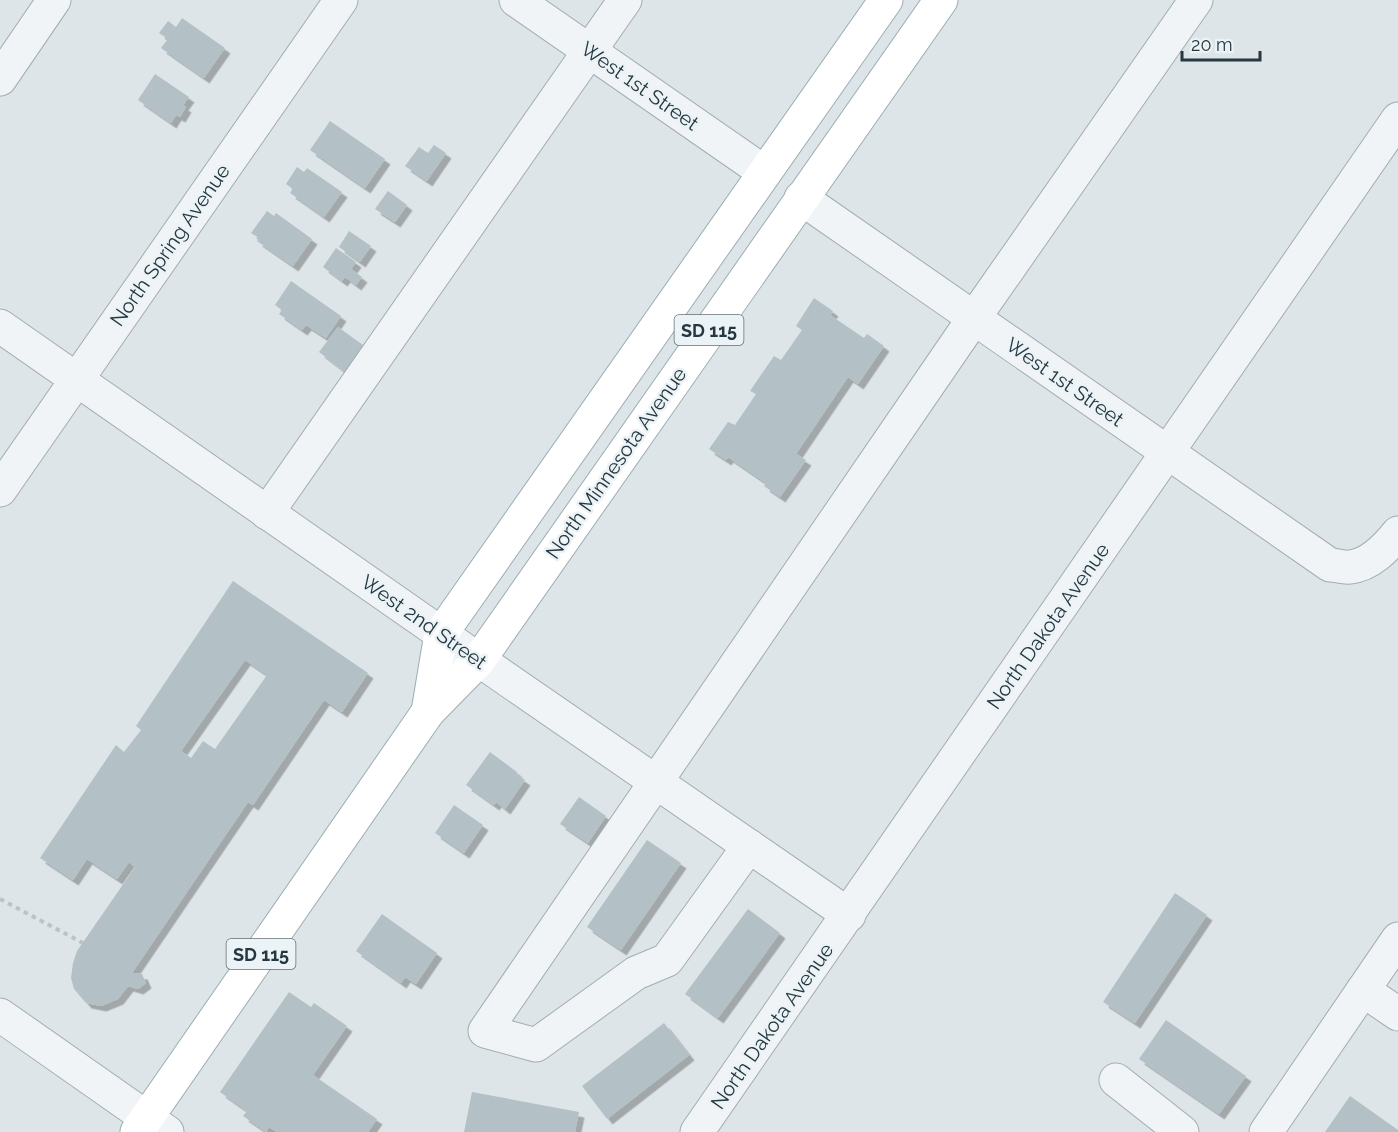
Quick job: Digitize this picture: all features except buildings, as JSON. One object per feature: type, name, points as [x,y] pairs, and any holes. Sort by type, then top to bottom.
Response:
[{"type":"main road","name":"North Minnesota Avenue","points":[[428,712],[441,634],[886,0]]},
{"type":"main road","name":"North Minnesota Avenue","points":[[150,1127],[428,712],[479,660],[941,0]]},
{"type":"street","points":[[0,79],[54,0]]},
{"type":"street","name":"North Spring Avenue","points":[[0,490],[340,0]]},
{"type":"street","name":"West 1st Street","points":[[516,0],[764,172]]},
{"type":"street","points":[[267,513],[625,0]]},
{"type":"street","points":[[749,846],[667,960],[636,973],[536,1045],[485,1031],[974,318],[1196,0]]},
{"type":"street","name":"North Dakota Avenue","points":[[697,1132],[1398,119]]},
{"type":"street","name":"West 1st Street","points":[[801,198],[1330,565],[1350,568],[1366,561],[1383,550],[1398,533]]},
{"type":"street","name":"West 2nd Street","points":[[0,326],[849,915]]},
{"type":"street","points":[[1266,1132],[1398,939]]},
{"type":"street","points":[[1363,990],[1398,1014]]},
{"type":"street","points":[[0,1015],[150,1127]]},
{"type":"street","points":[[1116,1080],[1182,1132]]},
{"type":"path","points":[[0,899],[82,944]]}]
